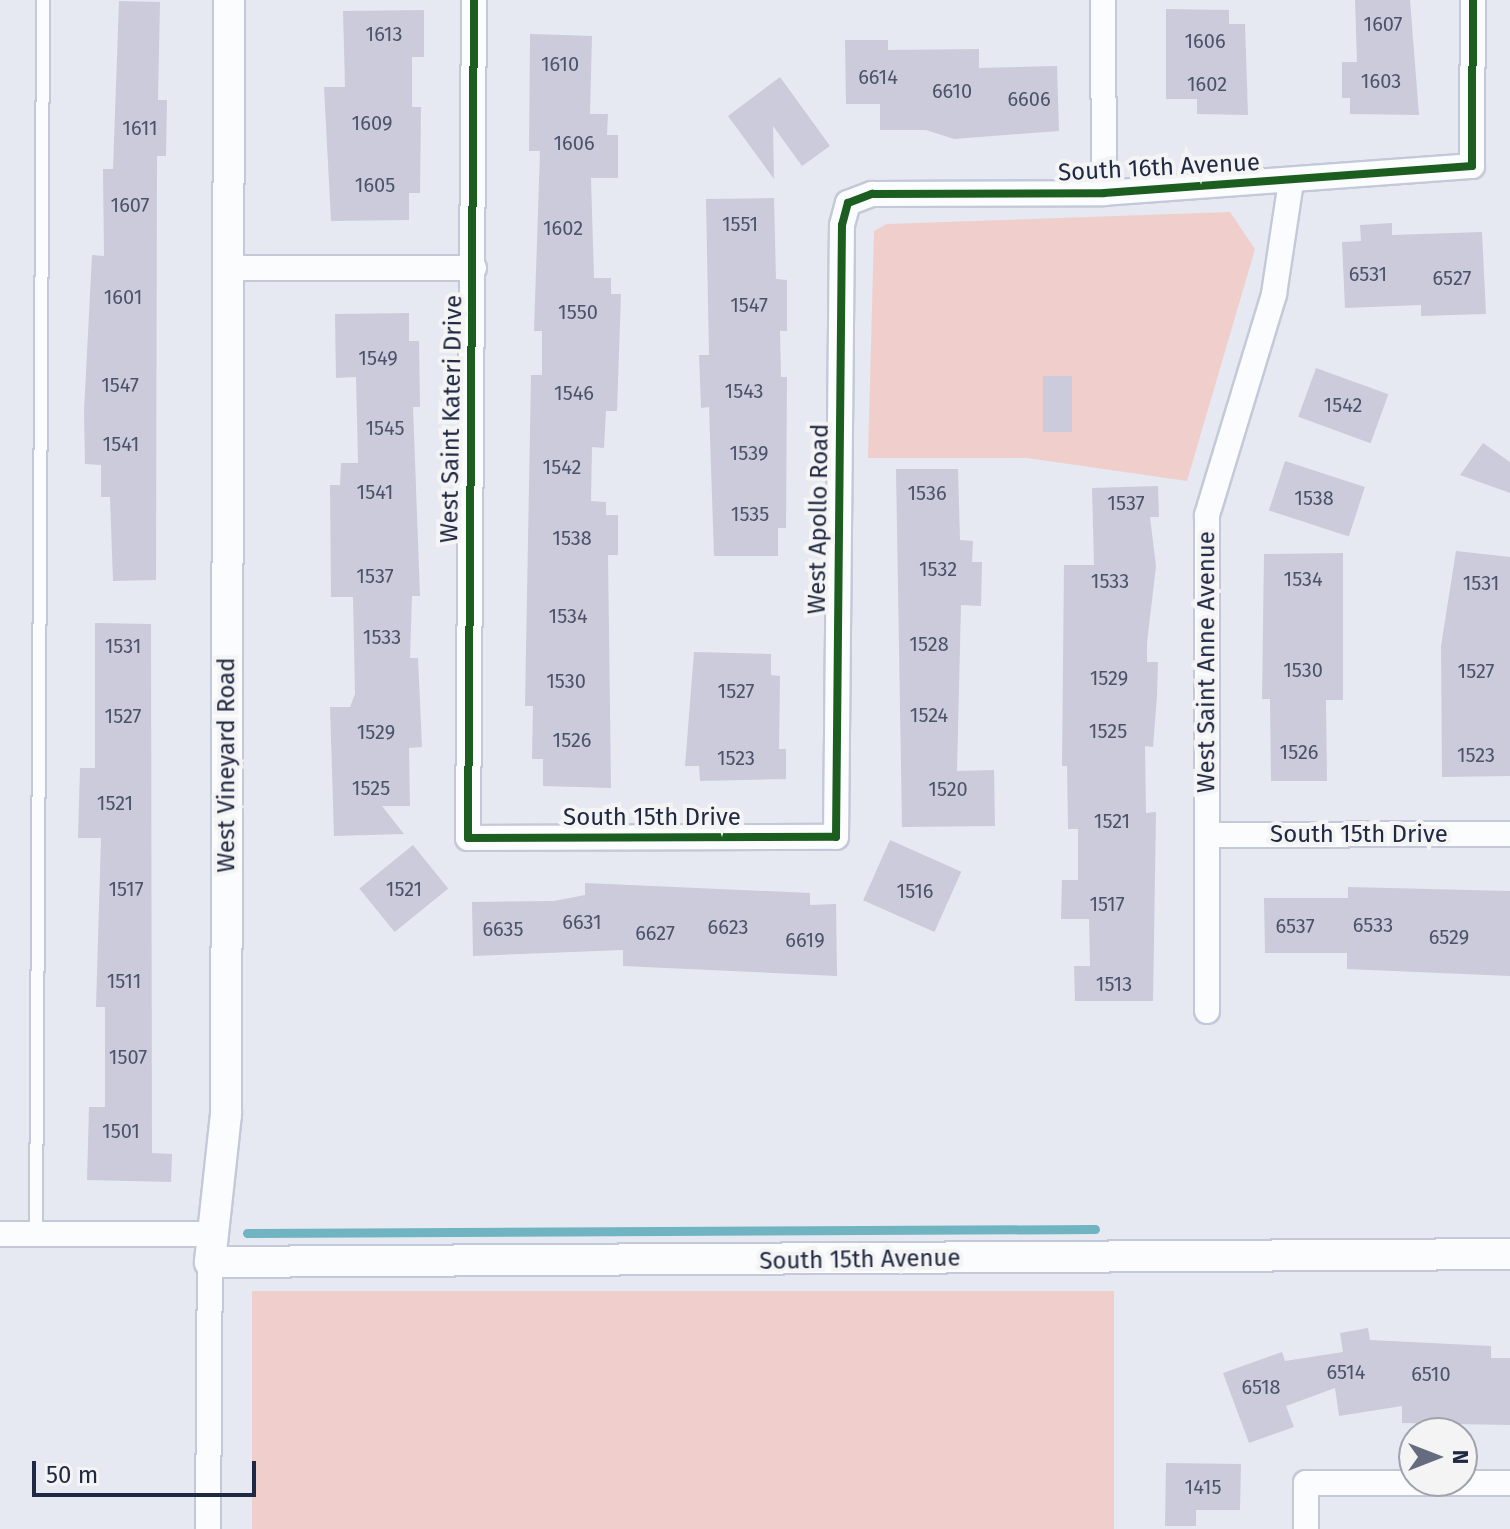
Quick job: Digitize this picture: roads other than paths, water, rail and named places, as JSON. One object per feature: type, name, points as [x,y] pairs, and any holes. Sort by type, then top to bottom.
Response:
[{"type":"street","name":"West Vineyard Road","points":[[208,1529],[212,1248],[226,1114],[229,0]]},
{"type":"street","name":"West Saint Kateri Drive","points":[[468,838],[474,0]]},
{"type":"street","points":[[1103,0],[1104,193]]},
{"type":"street","name":"South 16th Avenue","points":[[848,203],[872,194],[1104,193],[1472,166],[1473,0]]},
{"type":"street","name":"West Saint Anne Avenue","points":[[1207,1011],[1207,515],[1270,309],[1291,181]]},
{"type":"street","name":"West Apollo Road","points":[[836,837],[842,225],[848,203]]},
{"type":"street","points":[[227,268],[474,268]]},
{"type":"street","name":"South 15th Drive","points":[[1207,835],[1510,834]]},
{"type":"street","name":"South 15th Drive","points":[[468,838],[836,837]]},
{"type":"street","name":"South 15th Avenue","points":[[0,1234],[212,1248],[1510,1254]]},
{"type":"street","points":[[1306,1529],[1306,1483],[1510,1483]]},
{"type":"lane","points":[[36,1234],[43,0]]},
{"type":"waterway","points":[[247,1233],[1095,1229]]}]
